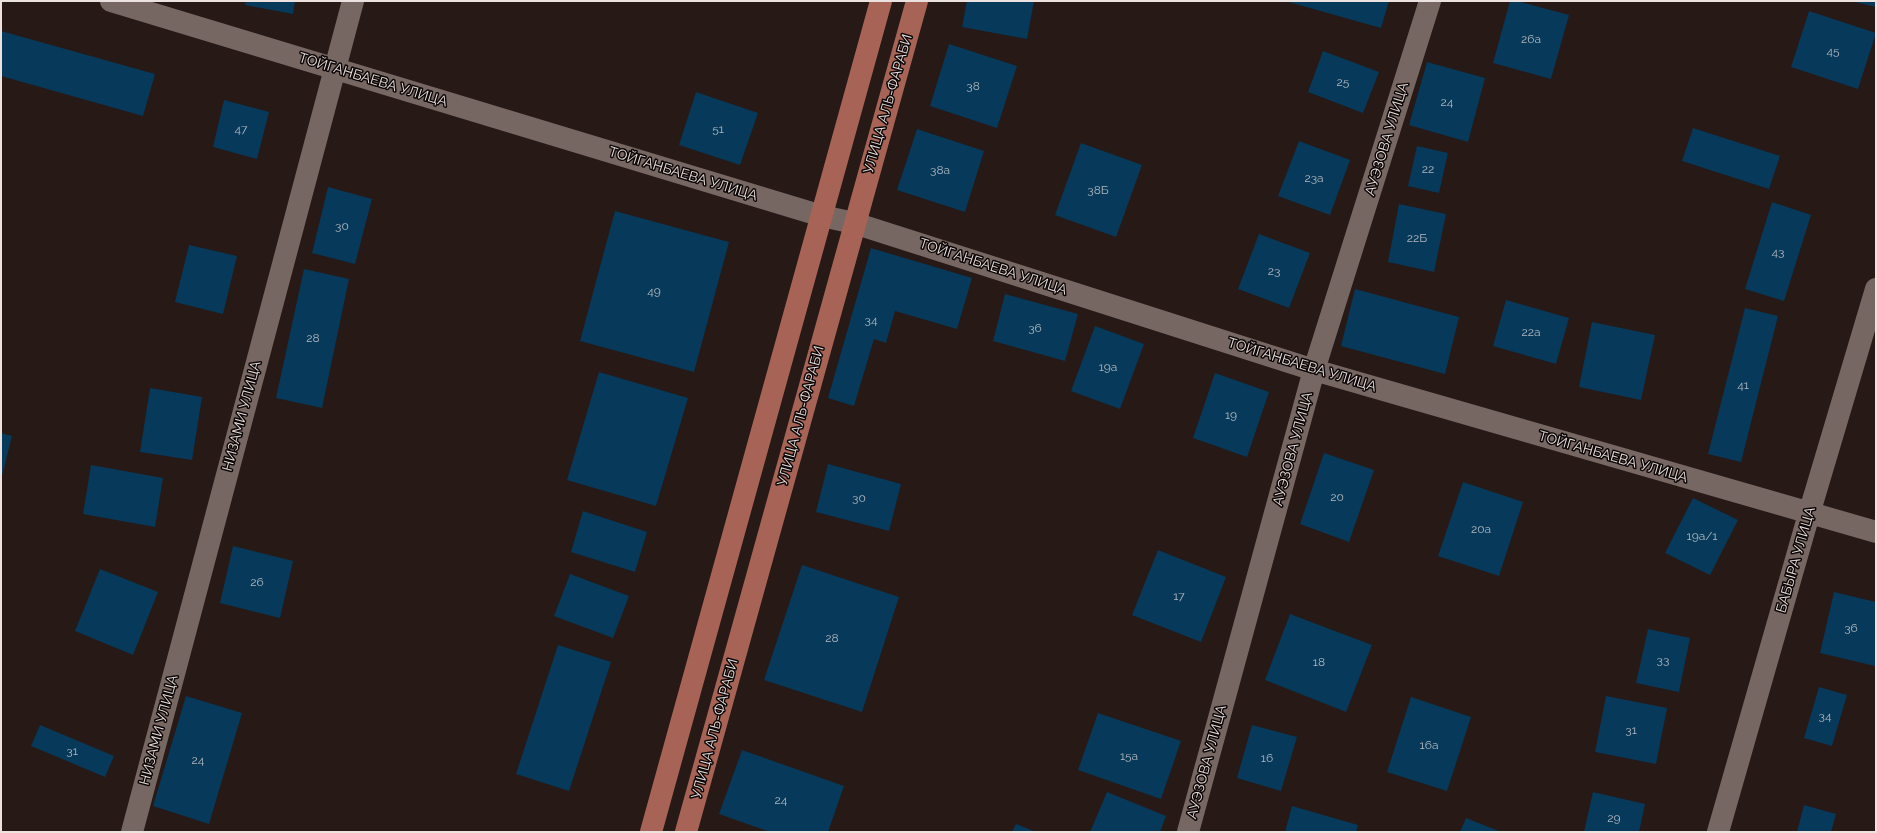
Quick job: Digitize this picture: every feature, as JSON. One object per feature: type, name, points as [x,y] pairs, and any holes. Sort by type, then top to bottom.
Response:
[{"type":"main road","points":[[651,832],[881,1]]},
{"type":"main road","name":"УЛИЦА АЛЬ-ФАРАБИ","points":[[686,832],[854,223],[917,1]]},
{"type":"street","name":"ТОЙГАНБАЕВА УЛИЦА","points":[[110,1],[822,216],[854,223],[1314,370],[1809,514],[1876,532]]},
{"type":"street","name":"НИЗАМИ УЛИЦА","points":[[132,832],[353,1]]},
{"type":"street","name":"АУЭЗОВА УЛИЦА","points":[[1188,832],[1314,370],[1430,1]]},
{"type":"street","name":"БАБЫРА УЛИЦА","points":[[1718,832],[1809,514],[1876,289]]},
{"type":"building","points":[[246,1],[295,1],[293,14],[245,5]]},
{"type":"building","points":[[967,1],[1034,1],[1027,39],[962,27]]},
{"type":"building","points":[[1285,1],[1389,1],[1381,28]]},
{"type":"building","points":[[1510,1],[1517,1],[1569,15],[1551,79],[1493,63]]},
{"type":"building","points":[[1876,1],[1876,7],[1855,2]]},
{"type":"building","points":[[1809,11],[1876,33],[1858,89],[1791,67]]},
{"type":"building","points":[[1,31],[155,74],[143,116],[1,76]]},
{"type":"building","points":[[949,44],[1017,66],[997,128],[930,106]]},
{"type":"building","points":[[1323,51],[1379,72],[1363,113],[1308,92]]},
{"type":"building","points":[[1427,62],[1485,78],[1468,142],[1409,125]]},
{"type":"building","points":[[696,92],[758,113],[740,165],[679,145]]},
{"type":"building","points":[[224,100],[269,112],[257,159],[213,147]]},
{"type":"building","points":[[1693,128],[1780,156],[1769,189],[1682,161]]},
{"type":"building","points":[[917,129],[984,151],[965,212],[897,190]]},
{"type":"building","points":[[1299,141],[1350,160],[1330,215],[1278,196]]},
{"type":"building","points":[[1081,143],[1142,165],[1116,237],[1055,215]]},
{"type":"building","points":[[1417,146],[1448,153],[1439,193],[1408,186]]},
{"type":"building","points":[[328,187],[372,199],[355,264],[312,253]]},
{"type":"building","points":[[1772,202],[1811,215],[1784,301],[1745,289]]},
{"type":"building","points":[[1399,204],[1446,214],[1434,272],[1388,262]]},
{"type":"building","points":[[615,211],[729,242],[694,372],[580,341]]},
{"type":"building","points":[[1259,234],[1310,253],[1289,308],[1238,289]]},
{"type":"building","points":[[189,245],[237,256],[223,314],[175,302]]},
{"type":"building","points":[[871,248],[972,278],[957,329],[895,311],[886,343],[874,339],[854,406],[828,398]]},
{"type":"building","points":[[304,269],[349,279],[322,408],[276,398]]},
{"type":"building","points":[[1355,289],[1459,317],[1445,374],[1341,346]]},
{"type":"building","points":[[1005,294],[1078,314],[1065,361],[993,341]]},
{"type":"building","points":[[1506,300],[1569,318],[1556,364],[1493,346]]},
{"type":"building","points":[[1745,308],[1778,316],[1741,462],[1708,454]]},
{"type":"building","points":[[1592,322],[1655,335],[1641,400],[1579,387]]},
{"type":"building","points":[[1095,326],[1144,344],[1120,409],[1071,391]]},
{"type":"building","points":[[599,372],[688,398],[656,506],[567,480]]},
{"type":"building","points":[[1215,373],[1269,392],[1247,457],[1193,438]]},
{"type":"building","points":[[150,388],[202,397],[192,460],[140,452]]},
{"type":"building","points":[[1,433],[12,436],[2,476],[1,476]]},
{"type":"building","points":[[1324,453],[1374,470],[1349,542],[1300,524]]},
{"type":"building","points":[[828,464],[901,484],[889,531],[816,512]]},
{"type":"building","points":[[91,465],[163,478],[155,527],[83,514]]},
{"type":"building","points":[[1463,482],[1523,502],[1499,576],[1438,556]]},
{"type":"building","points":[[1693,498],[1738,520],[1710,575],[1665,553]]},
{"type":"building","points":[[583,511],[647,532],[635,572],[571,552]]},
{"type":"building","points":[[233,546],[293,561],[280,618],[220,603]]},
{"type":"building","points":[[1158,550],[1226,577],[1201,642],[1132,615]]},
{"type":"building","points":[[802,565],[899,597],[862,712],[764,680]]},
{"type":"building","points":[[100,569],[158,592],[133,655],[75,631]]},
{"type":"building","points":[[570,574],[629,596],[613,638],[554,616]]},
{"type":"building","points":[[1834,592],[1876,602],[1875,666],[1820,653]]},
{"type":"building","points":[[1290,614],[1372,645],[1346,712],[1265,680]]},
{"type":"building","points":[[1648,629],[1690,638],[1679,692],[1636,683]]},
{"type":"building","points":[[558,645],[611,662],[569,791],[516,774]]},
{"type":"building","points":[[1819,687],[1847,695],[1832,746],[1804,738]]},
{"type":"building","points":[[186,696],[242,713],[209,824],[153,806]]},
{"type":"building","points":[[1606,696],[1667,708],[1656,764],[1595,752]]},
{"type":"building","points":[[1411,697],[1471,717],[1447,791],[1387,772]]},
{"type":"building","points":[[1098,713],[1181,741],[1161,799],[1078,770]]},
{"type":"building","points":[[40,725],[114,756],[105,777],[31,746]]},
{"type":"building","points":[[1252,725],[1297,737],[1281,791],[1237,778]]},
{"type":"building","points":[[742,750],[844,786],[828,832],[770,832],[719,814]]},
{"type":"building","points":[[1107,792],[1166,816],[1160,832],[1090,832]]},
{"type":"building","points":[[1593,792],[1645,804],[1639,832],[1584,832]]},
{"type":"building","points":[[1804,805],[1836,814],[1831,832],[1797,832]]},
{"type":"building","points":[[1292,806],[1358,825],[1356,832],[1285,832]]},
{"type":"building","points":[[1466,818],[1501,832],[1460,832]]},
{"type":"building","points":[[1016,824],[1036,832],[1012,832]]}]
